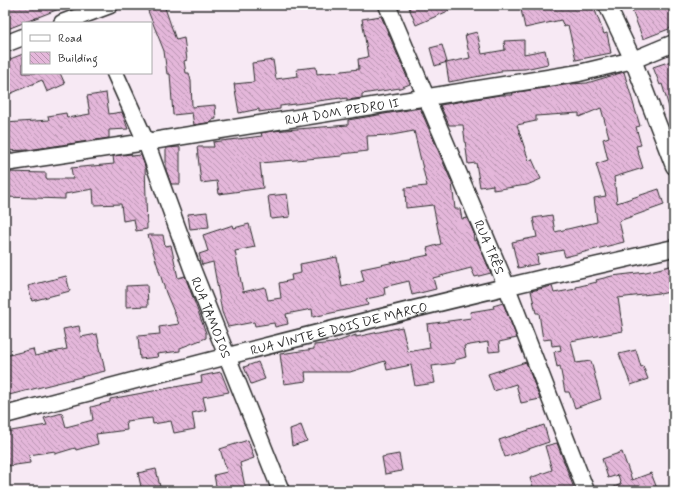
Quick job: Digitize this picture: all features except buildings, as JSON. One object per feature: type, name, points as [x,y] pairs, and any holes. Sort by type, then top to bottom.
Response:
[{"type":"street","points":[[65,22],[110,5]]},
{"type":"street","name":"RUA TRÊS","points":[[387,5],[428,97],[506,286],[586,491]]},
{"type":"street","points":[[608,5],[633,60],[674,166]]},
{"type":"street","points":[[5,44],[22,37]]},
{"type":"street","name":"RUA DOM PEDRO II","points":[[5,163],[579,74],[633,60],[674,43]]},
{"type":"street","name":"RUA TAMOIOS","points":[[115,74],[146,142],[193,271],[228,355],[281,491]]},
{"type":"street","name":"RUA VINTE E DOIS DE MARÇO","points":[[5,415],[228,355],[506,286],[674,248]]}]
